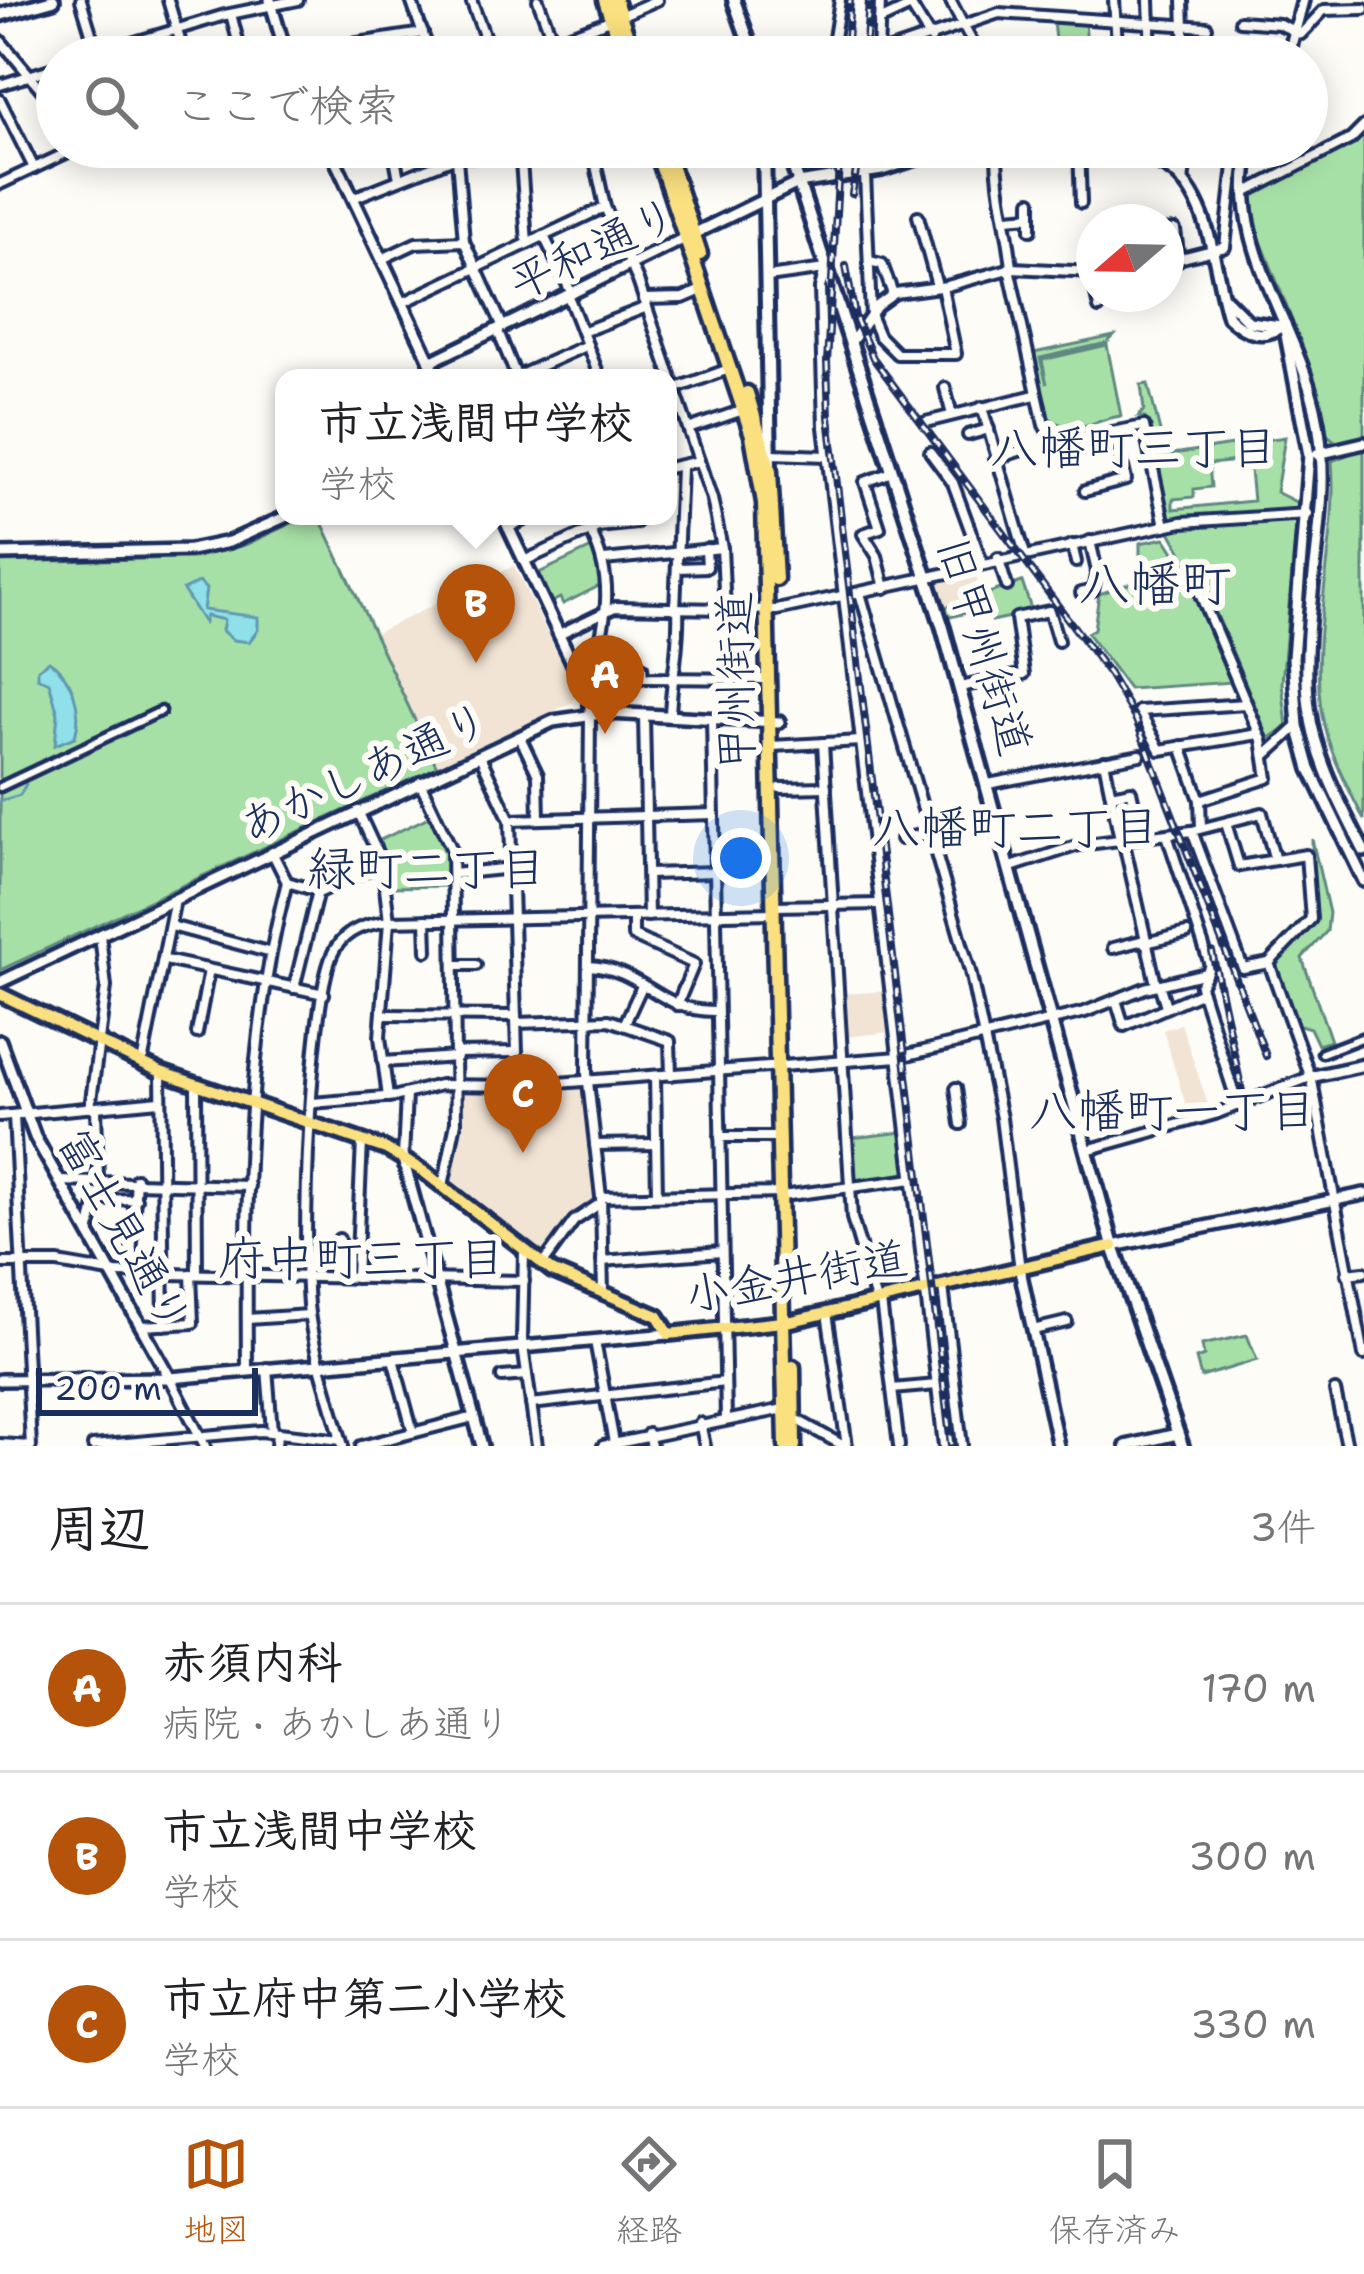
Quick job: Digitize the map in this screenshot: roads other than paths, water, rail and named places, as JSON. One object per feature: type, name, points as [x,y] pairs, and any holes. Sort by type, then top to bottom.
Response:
[{"type":"highway","points":[[605,0],[624,36]]},
{"type":"highway","points":[[615,0],[620,36]]},
{"type":"highway","name":"甲州街道","points":[[666,168],[757,405],[770,471],[784,1195]]},
{"type":"highway","name":"甲州街道","points":[[690,238],[731,369],[757,405],[752,435],[764,503],[773,610],[771,680],[776,722]]},
{"type":"highway","name":"甲州街道","points":[[776,746],[781,788],[778,908]]},
{"type":"highway","name":"甲州街道","points":[[783,1063],[790,1446]]},
{"type":"main road","points":[[0,15],[52,0]]},
{"type":"main road","points":[[734,0],[747,36]]},
{"type":"main road","points":[[765,168],[767,277],[757,405],[772,454],[770,471]]},
{"type":"main road","name":"旧甲州街道","points":[[793,168],[928,578],[1113,1246],[1180,1440]]},
{"type":"main road","name":"小金井街道","points":[[0,994],[161,1072],[362,1140],[404,1159],[542,1265],[658,1316],[669,1334],[788,1322],[1113,1246]]},
{"type":"street","points":[[81,0],[92,36]]},
{"type":"street","points":[[168,0],[179,36]]},
{"type":"street","points":[[156,36],[298,0]]},
{"type":"street","points":[[411,0],[423,36]]},
{"type":"street","points":[[471,0],[484,36]]},
{"type":"street","points":[[538,0],[551,36]]},
{"type":"street","points":[[834,36],[840,0]]},
{"type":"street","points":[[879,36],[880,0]]},
{"type":"street","points":[[950,0],[971,36]]},
{"type":"street","points":[[1005,0],[1009,14]]},
{"type":"street","points":[[1114,0],[1116,36]]},
{"type":"street","points":[[1149,0],[1150,36]]},
{"type":"street","points":[[1183,0],[1184,36]]},
{"type":"street","points":[[1295,36],[1304,0]]},
{"type":"street","points":[[567,36],[652,1]]},
{"type":"street","points":[[271,4],[280,36]]},
{"type":"street","points":[[879,21],[911,6],[929,36]]},
{"type":"street","points":[[1296,33],[1324,10],[1364,9]]},
{"type":"street","points":[[231,14],[237,36]]},
{"type":"street","points":[[941,36],[1009,14],[1207,27]]},
{"type":"street","points":[[1240,20],[1279,24],[1296,33]]},
{"type":"street","points":[[403,36],[422,33]]},
{"type":"street","points":[[0,40],[36,83]]},
{"type":"street","points":[[0,85],[36,73]]},
{"type":"street","points":[[0,100],[34,168],[0,184]]},
{"type":"street","points":[[1328,151],[1364,126]]},
{"type":"street","points":[[338,168],[434,369]]},
{"type":"street","points":[[397,168],[399,179]]},
{"type":"street","points":[[352,198],[423,168]]},
{"type":"street","points":[[459,168],[464,241],[513,369]]},
{"type":"street","points":[[522,168],[527,243]]},
{"type":"street","points":[[598,168],[605,207],[667,369]]},
{"type":"street","points":[[798,183],[888,168]]},
{"type":"street","points":[[997,168],[1010,268],[1035,395],[1048,431],[1085,437],[1144,426],[1165,526]]},
{"type":"street","points":[[1080,168],[1081,203]]},
{"type":"street","points":[[1165,168],[1183,183],[1214,252],[1228,316],[1248,332],[1274,334],[1283,325]]},
{"type":"street","points":[[1183,183],[1185,168]]},
{"type":"street","points":[[1184,259],[1214,252],[1227,242],[1234,168]]},
{"type":"street","points":[[1247,168],[1244,194],[1249,231],[1304,369],[1321,454],[1308,703],[1323,764],[1364,851]]},
{"type":"street","points":[[1244,194],[1295,168]]},
{"type":"street","points":[[865,173],[871,317],[879,337],[901,356],[956,354],[918,215]]},
{"type":"street","name":"平和通り","points":[[430,362],[798,183]]},
{"type":"street","points":[[1031,201],[1031,230]]},
{"type":"street","points":[[402,303],[605,207]]},
{"type":"street","points":[[1007,218],[1031,216]]},
{"type":"street","points":[[544,236],[597,369]]},
{"type":"street","points":[[382,259],[416,243],[464,241]]},
{"type":"street","points":[[869,261],[882,265],[892,294]]},
{"type":"street","points":[[850,344],[892,294],[1010,268],[1076,271]]},
{"type":"street","points":[[767,277],[825,269],[820,388],[944,1446]]},
{"type":"street","points":[[582,332],[645,303],[683,298],[704,289]]},
{"type":"street","points":[[1283,325],[1309,455],[1308,514],[1293,658],[1298,726],[1310,769],[1364,881]]},
{"type":"street","points":[[535,369],[587,345]]},
{"type":"street","points":[[677,388],[731,369]]},
{"type":"street","points":[[1304,369],[1312,418],[1305,421]]},
{"type":"street","points":[[945,388],[952,415]]},
{"type":"street","points":[[926,422],[1035,395]]},
{"type":"street","points":[[688,429],[757,405]]},
{"type":"street","points":[[982,407],[1024,554]]},
{"type":"street","points":[[677,410],[699,461],[722,548],[725,610]]},
{"type":"street","points":[[968,435],[989,429]]},
{"type":"street","points":[[1085,491],[1126,480],[1115,432]]},
{"type":"street","points":[[1309,455],[1364,443]]},
{"type":"street","points":[[995,459],[1022,449]]},
{"type":"street","points":[[930,452],[953,483],[982,562]]},
{"type":"street","points":[[772,454],[827,455]]},
{"type":"street","points":[[677,468],[699,461]]},
{"type":"street","points":[[677,489],[681,468]]},
{"type":"street","points":[[885,588],[877,556],[863,534],[880,527],[865,482],[894,472]]},
{"type":"street","points":[[559,634],[610,609],[773,610],[885,588],[998,558],[1165,526],[1308,514]]},
{"type":"street","points":[[0,554],[190,550],[229,542],[275,521]]},
{"type":"street","points":[[506,525],[576,671],[590,714],[587,1078],[601,1200],[603,1295]]},
{"type":"street","points":[[508,528],[514,525]]},
{"type":"street","points":[[576,671],[594,662],[610,609],[604,560],[587,525]]},
{"type":"street","points":[[524,561],[590,530],[623,525]]},
{"type":"street","points":[[670,716],[671,678],[680,644],[676,525]]},
{"type":"street","points":[[1081,593],[1093,590],[1096,571],[1090,541]]},
{"type":"street","points":[[1072,545],[1076,562]]},
{"type":"street","points":[[604,560],[722,548]]},
{"type":"street","points":[[678,568],[707,567],[706,549]]},
{"type":"street","points":[[998,558],[1007,586]]},
{"type":"street","points":[[1191,573],[1225,643],[1259,734],[1268,778],[1200,800]]},
{"type":"street","points":[[860,592],[986,1038],[1020,1270],[1058,1446]]},
{"type":"street","points":[[960,687],[1024,674],[1016,618],[1049,611],[1058,641]]},
{"type":"street","points":[[608,713],[611,665],[642,667],[644,678],[771,680]]},
{"type":"street","points":[[1246,704],[1139,711],[1160,750],[1259,734]]},
{"type":"street","points":[[0,787],[160,711]]},
{"type":"street","name":"あかしあ通り","points":[[0,982],[519,735],[608,713],[776,722]]},
{"type":"street","points":[[644,715],[649,916]]},
{"type":"street","points":[[712,718],[726,1418]]},
{"type":"street","points":[[1265,756],[1298,726]]},
{"type":"street","points":[[519,735],[538,776],[539,818]]},
{"type":"street","points":[[776,746],[860,741]]},
{"type":"street","points":[[823,743],[852,1218],[879,1302],[899,1446]]},
{"type":"street","points":[[1181,746],[1200,800],[1197,830],[1243,968],[1269,963],[1308,925],[1312,912],[1306,854],[1239,866],[1226,823]]},
{"type":"street","points":[[479,754],[510,820],[518,1086]]},
{"type":"street","points":[[988,784],[1140,755]]},
{"type":"street","points":[[1104,761],[1144,942],[1166,1006]]},
{"type":"street","points":[[420,782],[452,850],[456,1122],[443,1186]]},
{"type":"street","points":[[781,788],[826,787]]},
{"type":"street","points":[[1111,795],[1131,791],[1136,813]]},
{"type":"street","points":[[358,811],[382,863],[389,921],[383,1015],[388,1097]]},
{"type":"street","points":[[1011,867],[1078,845],[1197,830],[1262,813],[1274,857]]},
{"type":"street","points":[[510,820],[714,814]]},
{"type":"street","points":[[901,839],[931,833]]},
{"type":"street","points":[[1168,835],[1210,965],[1202,992],[1238,1106]]},
{"type":"street","points":[[247,1370],[249,1103],[268,952],[286,882],[272,852]]},
{"type":"street","points":[[286,882],[318,891],[382,863]]},
{"type":"street","points":[[453,874],[512,868]]},
{"type":"street","points":[[648,874],[715,872]]},
{"type":"street","points":[[294,988],[318,891]]},
{"type":"street","points":[[142,1063],[176,897]]},
{"type":"street","points":[[93,1446],[203,1442],[274,1432],[342,1443],[309,1315],[309,1122],[324,994],[338,944],[357,928],[389,921],[716,914],[880,904]]},
{"type":"street","points":[[633,916],[633,935],[694,964],[677,1005]]},
{"type":"street","points":[[426,920],[427,951]]},
{"type":"street","points":[[171,926],[268,952]]},
{"type":"street","points":[[98,1180],[93,1108],[106,987],[100,933]]},
{"type":"street","points":[[1113,947],[1186,933]]},
{"type":"street","points":[[500,959],[515,959]]},
{"type":"street","points":[[165,960],[324,994]]},
{"type":"street","points":[[1269,963],[1310,1077],[1364,1355]]},
{"type":"street","points":[[455,965],[476,965]]},
{"type":"street","points":[[588,966],[617,967],[691,1012],[718,1011]]},
{"type":"street","points":[[197,1033],[209,970]]},
{"type":"street","points":[[311,1103],[388,1097],[457,1084],[518,1086],[899,1057],[1051,1021],[1157,984],[1206,973]]},
{"type":"street","points":[[625,1023],[642,986]]},
{"type":"street","points":[[1115,1000],[1124,1026],[1202,992]]},
{"type":"street","points":[[383,1015],[625,1023],[670,1041],[671,1075]]},
{"type":"street","points":[[1322,1053],[1364,1037]]},
{"type":"street","name":"富士見通り","points":[[0,1041],[19,1115],[142,1326],[203,1442]]},
{"type":"street","points":[[383,1062],[517,1052]]},
{"type":"street","points":[[1087,1150],[1238,1106],[1310,1077],[1364,1065]]},
{"type":"street","points":[[161,1072],[164,1325]]},
{"type":"street","points":[[655,1076],[657,1196]]},
{"type":"street","points":[[142,1326],[193,1323],[199,1181],[196,1085]]},
{"type":"street","points":[[956,1088],[961,1124]]},
{"type":"street","points":[[406,1094],[404,1159],[482,1446]]},
{"type":"street","points":[[0,1116],[160,1101]]},
{"type":"street","points":[[0,1444],[30,1446],[19,1115]]},
{"type":"street","points":[[720,1137],[781,1137]]},
{"type":"street","points":[[356,1278],[362,1140]]},
{"type":"street","points":[[595,1144],[656,1144]]},
{"type":"street","points":[[130,1273],[136,1179]]},
{"type":"street","points":[[542,1265],[574,1221],[601,1200],[784,1195],[913,1179]]},
{"type":"street","points":[[59,1180],[249,1186]]},
{"type":"street","points":[[1113,1246],[1364,1194]]},
{"type":"street","points":[[89,1234],[96,1200],[136,1199]]},
{"type":"street","points":[[337,1277],[339,1239]]},
{"type":"street","points":[[524,1252],[523,1348],[537,1446]]},
{"type":"street","points":[[602,1261],[722,1252]]},
{"type":"street","points":[[0,1263],[130,1273],[524,1281]]},
{"type":"street","points":[[1347,1274],[1364,1272]]},
{"type":"street","points":[[943,1287],[962,1446]]},
{"type":"street","points":[[827,1313],[845,1446]]},
{"type":"street","points":[[247,1319],[309,1315]]},
{"type":"street","points":[[1033,1330],[1067,1322]]},
{"type":"street","points":[[0,1380],[170,1378],[669,1334]]},
{"type":"street","points":[[595,1341],[614,1443]]},
{"type":"street","points":[[393,1360],[413,1432]]},
{"type":"street","points":[[268,1368],[276,1446]]},
{"type":"street","points":[[502,1377],[526,1375]]},
{"type":"street","points":[[531,1404],[725,1382]]},
{"type":"street","points":[[892,1389],[937,1385]]},
{"type":"street","points":[[1335,1391],[1347,1446]]},
{"type":"street","points":[[603,1446],[726,1418],[789,1415],[845,1446]]},
{"type":"street","points":[[361,1446],[474,1417]]},
{"type":"street","points":[[700,1423],[705,1446]]},
{"type":"street","points":[[648,1434],[651,1446]]},
{"type":"street","points":[[1126,1446],[1180,1440]]},
{"type":"water","points":[[199,582],[206,589],[203,610],[258,617],[258,630],[249,642],[233,640],[222,631],[224,620],[206,616],[204,623],[183,590]]},
{"type":"water","points":[[49,661],[70,685],[78,716],[75,737],[55,745],[58,714],[49,682],[38,678],[38,669]]},
{"type":"waterway","points":[[0,801],[20,795],[26,784]]},
{"type":"railway","points":[[847,36],[850,0]]},
{"type":"railway","points":[[866,36],[869,0]]},
{"type":"railway","points":[[839,168],[827,362],[829,417],[951,1446]]},
{"type":"railway","points":[[852,194],[856,168]]},
{"type":"railway","points":[[846,266],[855,317],[873,358],[1109,674],[1136,720],[1266,1056]]},
{"type":"railway","points":[[1212,952],[1244,1100]]},
{"type":"place","name":"市立浅間中学校","points":[[476,663]]},
{"type":"place","name":"赤須内科","points":[[605,734]]},
{"type":"place","name":"市立府中第二小学校","points":[[523,1153]]},
{"type":"district","name":"八幡町三丁目","points":[[1134,447]]},
{"type":"district","name":"八幡町","points":[[1155,583]]},
{"type":"district","name":"八幡町二丁目","points":[[1016,827]]},
{"type":"district","name":"緑町二丁目","points":[[427,868]]},
{"type":"district","name":"八幡町一丁目","points":[[1173,1110]]},
{"type":"district","name":"府中町三丁目","points":[[362,1258]]}]
